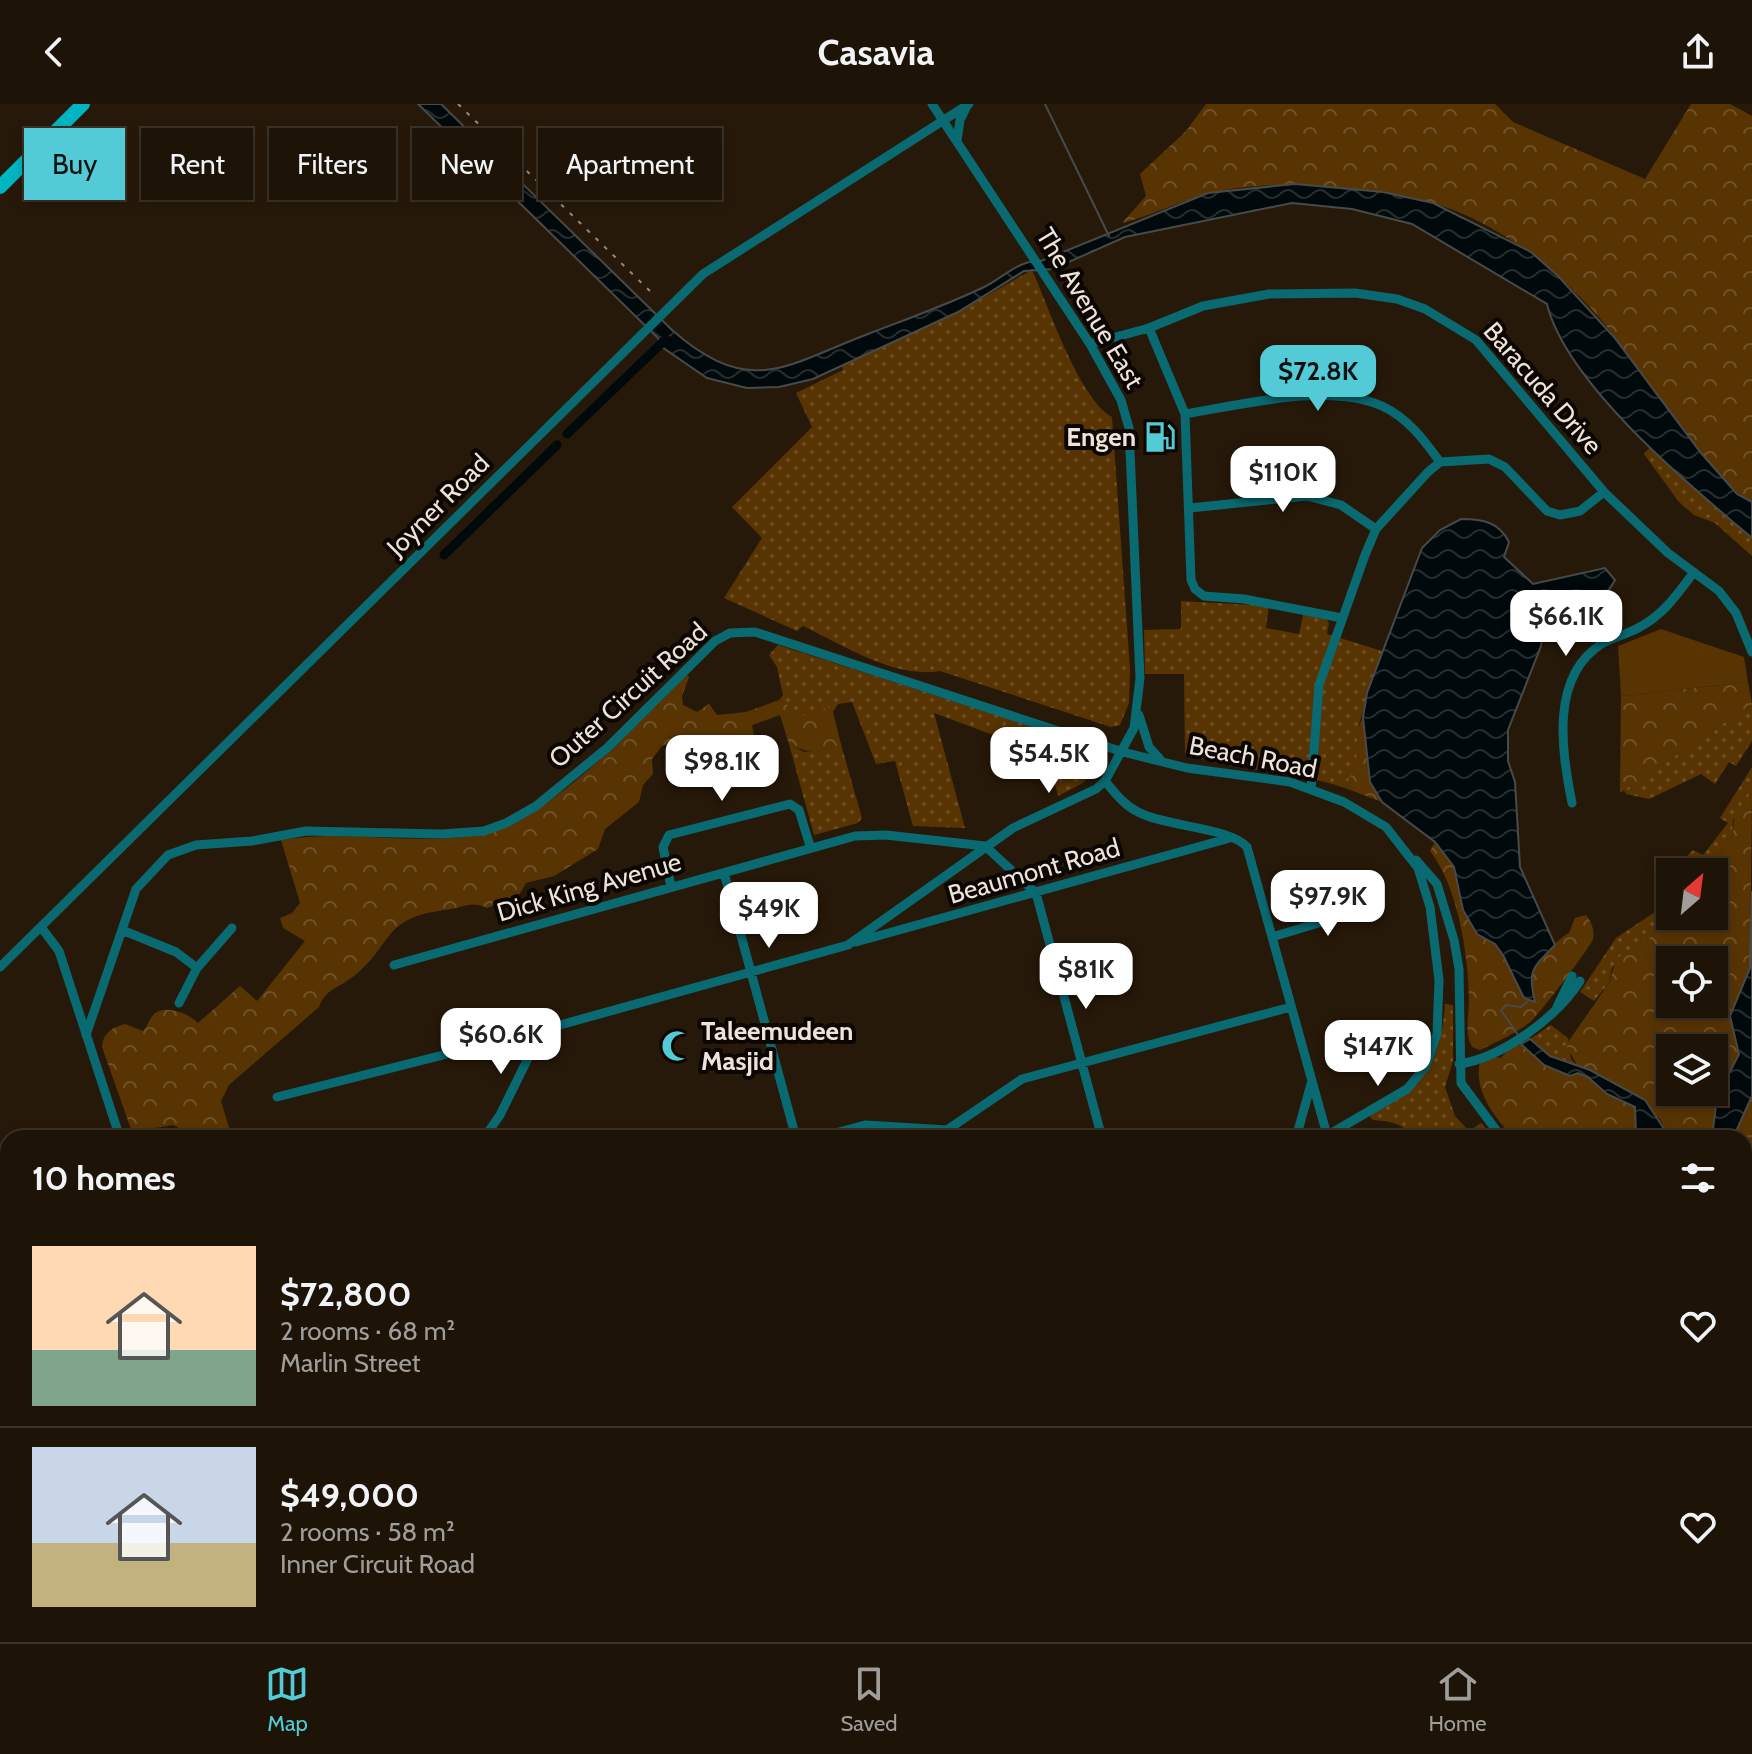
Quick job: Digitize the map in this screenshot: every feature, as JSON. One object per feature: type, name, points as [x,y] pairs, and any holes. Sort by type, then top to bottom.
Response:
[{"type":"main road","points":[[0,187],[83,104]]},
{"type":"street","name":"The Avenue East","points":[[932,104],[1090,344],[1121,400],[1129,428],[1140,678],[1138,712],[1123,752],[1105,781]]},
{"type":"street","name":"Joyner Road","points":[[0,967],[663,311],[723,260],[967,104]]},
{"type":"street","points":[[957,141],[960,120],[967,104]]},
{"type":"street","name":"Baracuda Drive","points":[[1090,344],[1149,328],[1203,306],[1282,293],[1368,294],[1425,309],[1460,328],[1487,351],[1604,492],[1668,553],[1731,605],[1752,652]]},
{"type":"street","points":[[1149,328],[1185,414],[1192,585],[1204,596],[1244,599],[1342,618]]},
{"type":"street","points":[[1185,414],[1323,396],[1354,398],[1383,406],[1402,418],[1440,462]]},
{"type":"street","points":[[1311,789],[1317,697],[1342,618],[1376,529],[1440,462],[1480,457],[1498,462],[1534,500],[1560,515],[1580,511],[1604,492]]},
{"type":"street","points":[[1190,508],[1307,496],[1341,505],[1376,529]]},
{"type":"street","points":[[1572,803],[1562,726],[1566,700],[1580,666],[1606,641],[1658,616],[1694,572]]},
{"type":"street","name":"Outer Circuit Road","points":[[86,1035],[136,889],[154,867],[179,848],[306,831],[467,833],[484,831],[520,818],[625,733],[701,652],[730,633],[755,632],[778,638],[1123,752]]},
{"type":"street","points":[[1138,712],[1149,747],[1162,761]]},
{"type":"street","name":"Beach Road","points":[[1123,752],[1311,789],[1369,815],[1409,852],[1418,868],[1432,919],[1439,980],[1437,1034],[1426,1066],[1407,1089],[1335,1130]]},
{"type":"street","points":[[848,945],[985,846],[1015,827],[1084,797],[1105,781],[1138,812],[1230,838],[1244,844],[1249,850],[1324,1130]]},
{"type":"street","points":[[671,887],[663,847],[669,835],[790,804],[799,810],[810,846]]},
{"type":"street","name":"Dick King Avenue","points":[[394,965],[810,846],[870,834],[985,846]]},
{"type":"street","name":"Beaumont Road","points":[[277,1097],[542,1030],[1230,838]]},
{"type":"street","points":[[985,846],[1036,893],[1100,1130]]},
{"type":"street","points":[[1409,852],[1437,884],[1454,940],[1459,969],[1459,1064],[1468,1095],[1496,1130]]},
{"type":"street","points":[[724,873],[794,1130]]},
{"type":"street","points":[[1272,937],[1375,906]]},
{"type":"street","points":[[41,927],[59,951],[117,1130]]},
{"type":"street","points":[[179,1003],[197,968],[232,928]]},
{"type":"street","points":[[122,930],[176,952],[197,968]]},
{"type":"street","points":[[1459,1064],[1532,1033],[1557,1007],[1576,979]]},
{"type":"street","points":[[847,1130],[865,1125],[947,1130],[1011,1084],[1291,1007]]},
{"type":"street","points":[[492,1130],[542,1030]]},
{"type":"street","points":[[1298,1130],[1312,1080]]},
{"type":"green space","points":[[1206,104],[1495,104],[1513,122],[1645,179],[1691,104],[1730,104],[1752,116],[1752,502],[1716,473],[1664,408],[1603,322],[1561,278],[1511,240],[1458,212],[1430,202],[1382,192],[1271,185],[1208,194],[1122,223],[1146,196],[1140,174],[1186,131]]},
{"type":"green space","points":[[1032,270],[1076,372],[1100,407],[1112,417],[1130,669],[1129,703],[1120,725],[1111,727],[940,671],[905,670],[887,665],[803,626],[797,631],[724,598],[762,538],[732,507],[812,427],[796,393],[843,370],[842,366],[958,312]]},
{"type":"green space","points":[[1651,446],[1752,538],[1752,556],[1715,523],[1694,515],[1679,502],[1644,454]]},
{"type":"green space","points":[[1181,601],[1269,606],[1266,628],[1299,634],[1304,612],[1325,617],[1329,623],[1327,634],[1382,651],[1358,727],[1357,764],[1345,788],[1185,754],[1184,674],[1145,674],[1144,630],[1181,629]]},
{"type":"green space","points":[[1661,629],[1744,657],[1748,682],[1621,696],[1618,646]]},
{"type":"green space","points":[[778,645],[1084,743],[1099,752],[1101,760],[1083,783],[1058,796],[1047,755],[934,713],[965,828],[913,826],[895,761],[876,764],[852,702],[838,704],[833,712],[828,707],[806,717],[779,700],[783,695],[777,667],[769,655]]},
{"type":"green space","points":[[685,673],[689,677],[682,696],[683,705],[697,712],[709,704],[717,715],[746,712],[779,700],[806,716],[828,707],[833,712],[842,748],[815,752],[789,744],[780,715],[752,725],[755,741],[725,746],[715,765],[697,764],[684,737],[662,746],[652,759],[653,774],[643,785],[639,802],[605,829],[598,849],[554,876],[526,883],[518,897],[487,908],[472,905],[424,914],[399,926],[367,964],[329,992],[319,1007],[229,1085],[221,1101],[230,1130],[183,1130],[173,1125],[131,1130],[102,1047],[106,1035],[125,1024],[143,1031],[154,1014],[164,1010],[189,1016],[198,1023],[240,986],[257,1001],[305,941],[283,928],[280,918],[292,913],[300,903],[281,840],[323,836],[451,838],[485,832],[518,819],[550,800],[580,777]]},
{"type":"green space","points":[[1748,682],[1752,704],[1620,793],[1621,696]]},
{"type":"green space","points":[[1752,704],[1752,741],[1736,766],[1729,762],[1715,784],[1701,774],[1649,799],[1626,794],[1624,790]]},
{"type":"green space","points":[[1363,717],[1370,782],[1382,802],[1345,788],[1356,764],[1358,727]]},
{"type":"green space","points":[[789,744],[804,752],[842,748],[862,818],[858,823],[814,835]]},
{"type":"green space","points":[[1752,767],[1752,792],[1733,820],[1732,837],[1716,858],[1685,858],[1693,850],[1703,855],[1728,823],[1720,818]]},
{"type":"green space","points":[[1752,792],[1750,968],[1730,1016],[1739,1054],[1728,1076],[1728,1034],[1656,1034],[1656,1106],[1716,1106],[1713,1130],[1666,1130],[1660,1119],[1626,1089],[1578,1067],[1566,1045],[1609,983],[1616,960],[1624,952],[1641,947],[1657,930],[1728,930],[1728,858],[1716,858],[1732,837],[1735,812]]},
{"type":"green space","points":[[1435,842],[1454,867],[1463,910],[1476,934],[1495,944],[1524,998],[1534,1002],[1530,981],[1532,969],[1549,949],[1569,933],[1575,918],[1586,915],[1593,929],[1590,944],[1534,1018],[1518,1031],[1480,1050],[1472,1047],[1468,1036],[1469,999],[1464,941],[1448,883],[1430,851]]},
{"type":"green space","points":[[1656,911],[1657,930],[1641,947],[1625,952],[1612,968],[1609,983],[1594,1001],[1580,992],[1616,938]]},
{"type":"green space","points":[[1445,1004],[1453,1005],[1453,1061],[1445,1087],[1455,1116],[1468,1130],[1405,1130],[1390,1122],[1373,1120],[1369,1116],[1402,1095],[1425,1072],[1439,1044]]},
{"type":"green space","points":[[1551,1025],[1568,1038],[1571,1059],[1578,1067],[1550,1056],[1530,1039]]},
{"type":"green space","points":[[1521,1044],[1531,1053],[1588,1077],[1607,1094],[1635,1107],[1636,1130],[1506,1130],[1487,1103],[1479,1072],[1480,1061],[1490,1056],[1501,1058],[1510,1047]]},
{"type":"green space","points":[[1752,1096],[1752,1130],[1737,1130]]},
{"type":"green space","points":[[1481,1123],[1488,1130],[1470,1130]]},
{"type":"water","points":[[418,104],[441,104],[466,128],[443,128]]},
{"type":"water","points":[[522,183],[672,330],[724,364],[747,370],[769,370],[791,365],[968,295],[1024,264],[1041,261],[1208,193],[1295,184],[1383,192],[1433,203],[1531,252],[1558,276],[1614,337],[1701,453],[1737,494],[1752,502],[1752,538],[1665,462],[1604,399],[1578,367],[1559,335],[1547,304],[1412,224],[1352,209],[1292,203],[1125,237],[1053,269],[1024,271],[958,312],[813,379],[779,387],[747,388],[707,378],[662,347],[658,338],[516,200],[522,200]]},
{"type":"water","points":[[1461,519],[1483,521],[1500,530],[1509,542],[1504,557],[1533,584],[1605,568],[1615,580],[1607,593],[1569,601],[1544,620],[1541,646],[1508,730],[1508,761],[1515,782],[1520,867],[1555,945],[1534,970],[1535,1002],[1524,998],[1495,944],[1477,934],[1463,910],[1454,867],[1435,842],[1382,802],[1370,782],[1363,717],[1367,693],[1422,548],[1440,530]]},
{"type":"water","points":[[1752,891],[1752,1096],[1737,1130],[1713,1130],[1716,1106],[1728,1106],[1728,1076],[1739,1054],[1730,1016],[1750,968]]},
{"type":"water","points":[[1530,1039],[1550,1056],[1590,1070],[1645,1100],[1665,1130],[1636,1130],[1635,1107],[1607,1094],[1588,1077],[1578,1073],[1570,1076],[1544,1065],[1521,1044]]},
{"type":"waterway","points":[[1045,104],[1109,236]]},
{"type":"waterway","points":[[567,434],[666,339]]},
{"type":"waterway","points":[[444,555],[557,445]]},
{"type":"waterway","points":[[1518,1035],[1501,1010],[1506,1005],[1521,1007],[1529,1000]]},
{"type":"railway","points":[[458,104],[655,296]]},
{"type":"place","name":"Engen","points":[[1160,437]]},
{"type":"place","name":"Taleemudeen Masjid","points":[[677,1046]]}]
